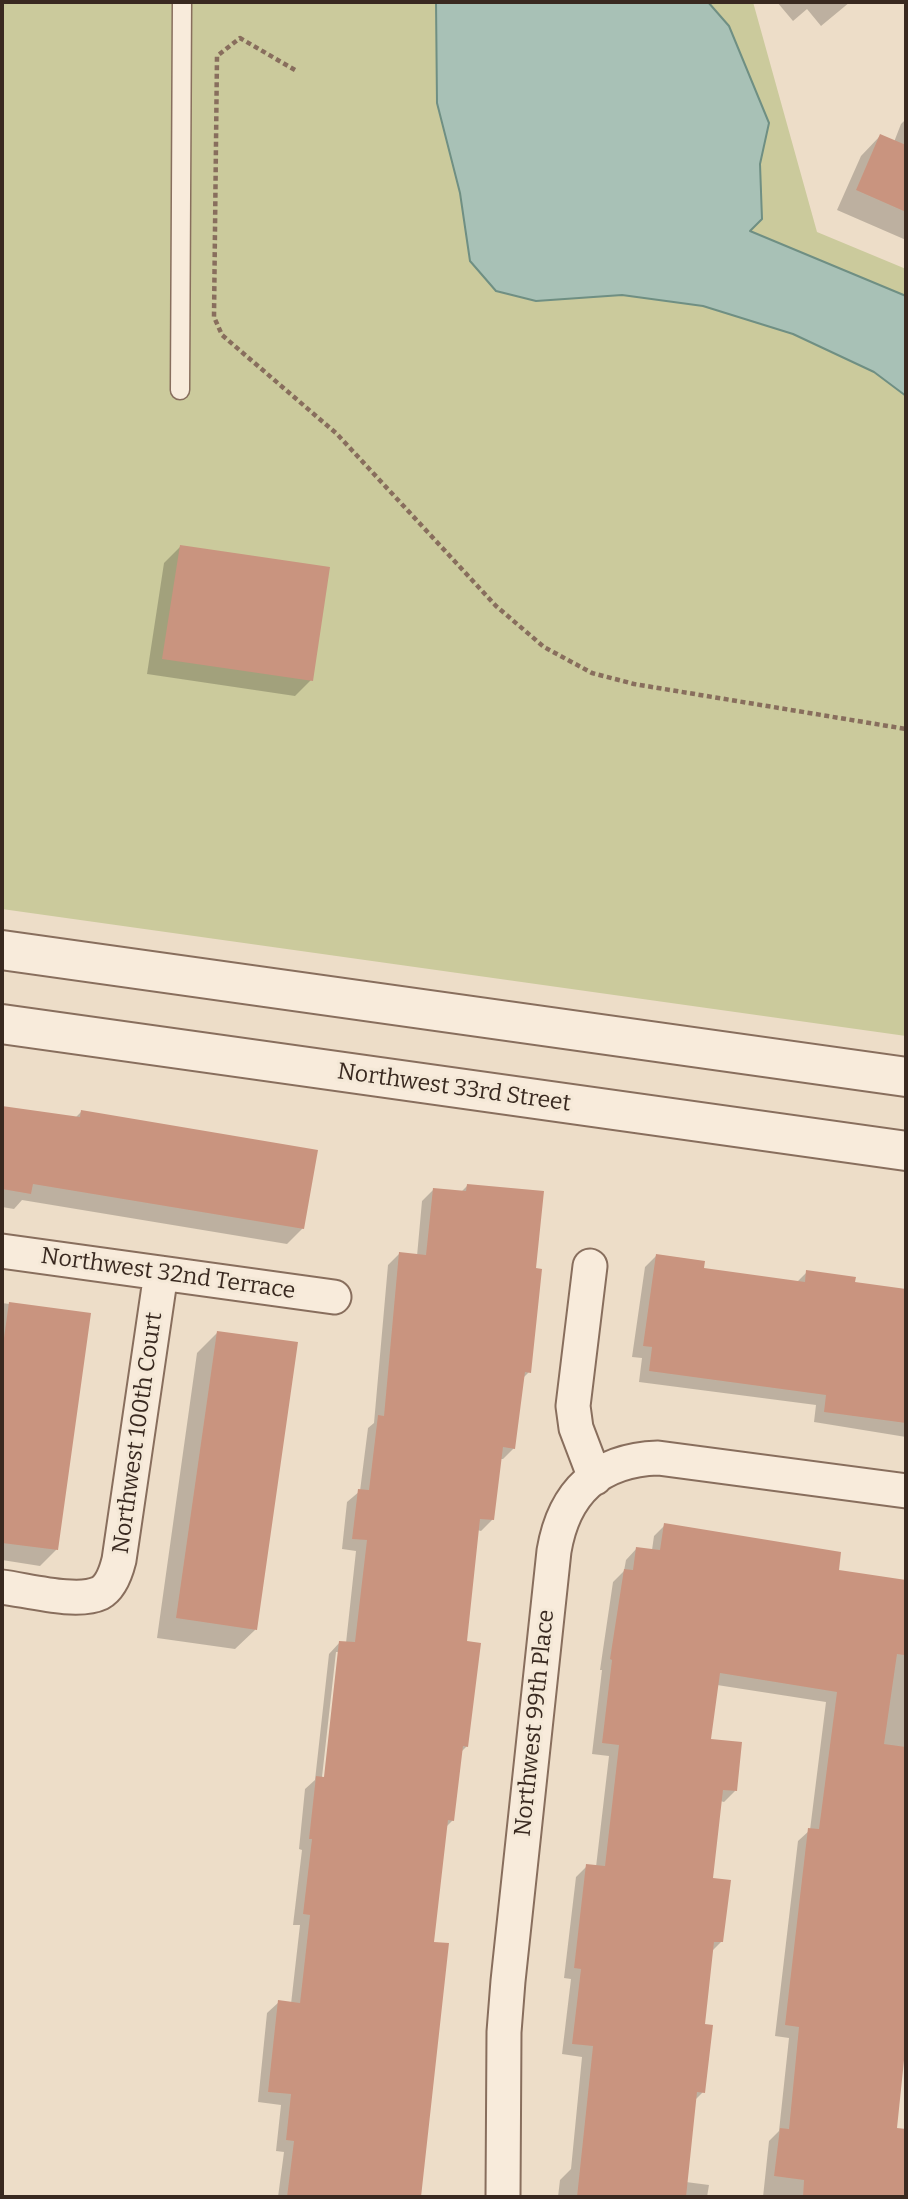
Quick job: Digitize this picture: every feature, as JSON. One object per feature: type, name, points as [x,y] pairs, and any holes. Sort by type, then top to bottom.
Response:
[{"type":"street","points":[[2,950],[906,1077]]},
{"type":"street","name":"Northwest 33rd Street","points":[[2,1024],[906,1151]]},
{"type":"street","name":"Northwest 32nd Terrace","points":[[2,1251],[334,1297]]},
{"type":"street","points":[[590,1266],[573,1406],[576,1428],[594,1478]]},
{"type":"street","name":"Northwest 100th Court","points":[[2,1587],[81,1597],[105,1589],[116,1572],[161,1273]]},
{"type":"street","name":"Northwest 99th Place","points":[[503,2197],[504,2032],[509,1967],[554,1551],[560,1523],[572,1499],[594,1478],[612,1466],[626,1461],[658,1458],[906,1491]]},
{"type":"lane","points":[[180,390],[182,2]]},
{"type":"path","points":[[295,70],[240,38],[217,56],[214,317],[222,335],[337,435],[496,606],[544,647],[592,673],[634,684],[906,729]]},
{"type":"green space","points":[[2,2],[753,2],[817,232],[906,269],[906,1036],[2,909]]},
{"type":"shaded area","points":[[436,2],[708,2],[729,26],[769,123],[760,164],[762,219],[750,231],[906,296],[906,396],[874,372],[793,334],[703,306],[622,295],[536,301],[496,291],[470,261],[460,193],[437,103]]},
{"type":"building","points":[[880,134],[906,145],[906,212],[856,190]]},
{"type":"building","points":[[180,545],[330,567],[313,681],[162,659]]},
{"type":"building","points":[[2,1106],[80,1117],[81,1110],[318,1150],[304,1229],[33,1184],[31,1194],[2,1189]]},
{"type":"building","points":[[467,1184],[544,1191],[536,1268],[542,1269],[531,1373],[525,1372],[515,1449],[503,1447],[494,1520],[480,1519],[467,1641],[481,1643],[468,1747],[463,1746],[454,1821],[448,1820],[434,1942],[449,1943],[421,2197],[287,2197],[294,2141],[286,2140],[291,2094],[268,2092],[278,2000],[300,2003],[310,1915],[303,1914],[316,1776],[324,1777],[339,1641],[355,1642],[367,1540],[352,1539],[358,1489],[369,1490],[378,1415],[384,1416],[399,1252],[426,1255],[433,1188],[466,1191]]},
{"type":"building","points":[[656,1254],[705,1261],[704,1268],[805,1282],[806,1270],[856,1277],[855,1282],[906,1289],[906,1423],[824,1412],[826,1395],[649,1371],[652,1347],[643,1346]]},
{"type":"building","points":[[9,1302],[91,1313],[58,1550],[2,1543],[2,1352]]},
{"type":"building","points":[[217,1331],[298,1342],[257,1630],[176,1618]]},
{"type":"building","points":[[664,1523],[841,1552],[839,1570],[906,1580],[904,1655],[897,1654],[884,1744],[906,1747],[906,2041],[897,2128],[906,2129],[906,2197],[803,2197],[804,2180],[774,2176],[780,2128],[789,2129],[799,2027],[785,2025],[808,1828],[819,1829],[837,1692],[720,1673],[711,1739],[742,1742],[737,1791],[723,1790],[713,1878],[731,1880],[723,1942],[714,1942],[705,2024],[713,2025],[705,2093],[697,2092],[686,2197],[577,2197],[593,2046],[572,2044],[581,1969],[574,1968],[586,1864],[605,1866],[619,1745],[602,1743],[610,1659],[624,1569],[633,1570],[636,1547],[660,1550]]}]
